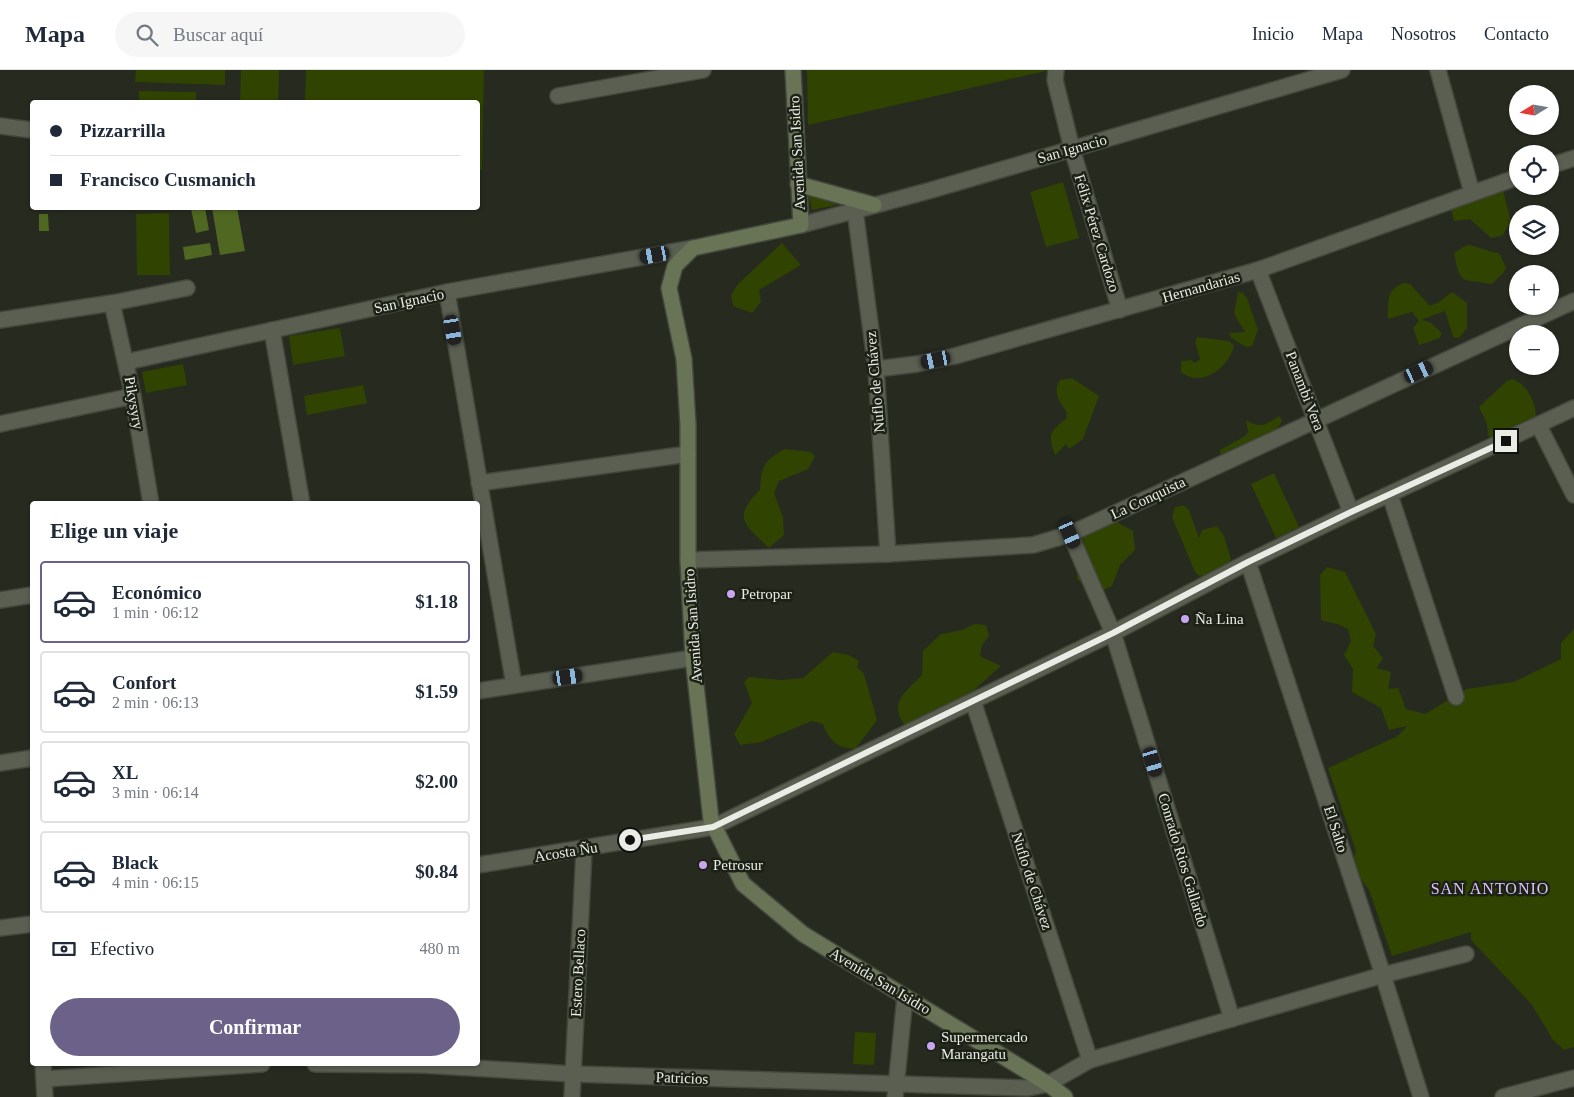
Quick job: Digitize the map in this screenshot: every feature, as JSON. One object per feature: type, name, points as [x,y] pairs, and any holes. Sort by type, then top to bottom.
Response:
[{"type":"main road","name":"Avenida San Isidro","points":[[792,70],[801,224],[693,248],[675,266],[669,288],[684,359],[688,454],[688,560],[693,658],[713,827],[743,884],[803,934],[1048,1084],[1065,1097]]},
{"type":"main road","points":[[798,184],[874,205]]},
{"type":"street","points":[[558,96],[703,70]]},
{"type":"street","name":"Félix Pérez Cardozo","points":[[1056,70],[1055,80],[1072,149],[1120,310]]},
{"type":"street","name":"San Ignacio","points":[[801,224],[1072,149],[1342,70]]},
{"type":"street","points":[[1438,70],[1472,193]]},
{"type":"street","points":[[0,126],[30,130]]},
{"type":"street","points":[[1559,163],[1574,158]]},
{"type":"street","name":"Hernandarias","points":[[876,369],[917,364],[955,356],[1258,270],[1509,180]]},
{"type":"street","name":"Nuflo de Chávez","points":[[856,210],[876,369],[888,554]]},
{"type":"street","name":"San Ignacio","points":[[126,362],[447,292],[693,248]]},
{"type":"street","name":"Panambi Vera","points":[[1258,270],[1351,512]]},
{"type":"street","points":[[0,320],[112,303],[187,288]]},
{"type":"street","points":[[447,292],[514,685]]},
{"type":"street","name":"La Conquista","points":[[688,560],[888,554],[1033,545],[1070,534],[1574,301]]},
{"type":"street","name":"Pikysyry","points":[[112,303],[133,396],[150,501]]},
{"type":"street","points":[[272,330],[301,501]]},
{"type":"street","points":[[0,424],[133,396]]},
{"type":"street","name":"Acosta Ñu","points":[[480,865],[584,850],[669,833],[713,827],[1113,633],[1248,562],[1574,408]]},
{"type":"street","points":[[1539,426],[1574,495]]},
{"type":"street","points":[[479,484],[688,454]]},
{"type":"street","points":[[1390,495],[1456,697]]},
{"type":"street","name":"Conrado Rios Gallardo","points":[[1070,534],[1113,633],[1232,1019]]},
{"type":"street","name":"El Salto","points":[[1248,562],[1421,1097]]},
{"type":"street","points":[[0,600],[30,595]]},
{"type":"street","points":[[480,691],[693,658]]},
{"type":"street","name":"Nuflo de Chávez","points":[[973,702],[1090,1060]]},
{"type":"street","points":[[0,763],[30,758]]},
{"type":"street","name":"Estero Bellaco","points":[[572,1097],[584,850]]},
{"type":"street","points":[[0,928],[30,924]]},
{"type":"street","points":[[1048,1084],[1090,1060],[1383,975],[1466,954]]},
{"type":"street","points":[[895,1091],[904,997]]},
{"type":"street","points":[[45,1097],[43,1071],[199,1066]]},
{"type":"street","name":"Patricios","points":[[439,1066],[895,1091],[1028,1088],[1048,1084]]},
{"type":"street","points":[[1503,1097],[1574,1078]]},
{"type":"shaded area","points":[[136,70],[225,70],[225,85],[135,82]]},
{"type":"shaded area","points":[[241,70],[279,70],[278,100],[240,100]]},
{"type":"shaded area","points":[[306,70],[484,70],[482,170],[480,170],[480,100],[305,100]]},
{"type":"shaded area","points":[[807,70],[1050,70],[808,125]]},
{"type":"shaded area","points":[[139,91],[196,92],[196,100],[139,100]]},
{"type":"shaded area","points":[[1063,182],[1079,238],[1046,247],[1030,192]]},
{"type":"shaded area","points":[[1503,189],[1509,214],[1509,225],[1502,236],[1491,238],[1470,219],[1454,221],[1451,209]]},
{"type":"shaded area","points":[[812,196],[837,205],[812,210],[809,197]]},
{"type":"shaded area","points":[[191,210],[205,210],[209,230],[196,233]]},
{"type":"shaded area","points":[[212,210],[237,210],[245,251],[220,255]]},
{"type":"shaded area","points":[[169,213],[170,275],[137,275],[136,214]]},
{"type":"shaded area","points":[[39,214],[48,214],[49,231],[39,231]]},
{"type":"shaded area","points":[[210,243],[212,255],[185,260],[183,247]]},
{"type":"shaded area","points":[[782,243],[801,265],[759,290],[761,302],[752,313],[733,306],[731,295],[738,284]]},
{"type":"shaded area","points":[[1467,245],[1499,253],[1506,267],[1504,272],[1492,284],[1468,281],[1461,276],[1454,253]]},
{"type":"shaded area","points":[[1405,283],[1410,284],[1430,306],[1452,292],[1467,303],[1467,328],[1459,338],[1453,337],[1445,311],[1421,320],[1430,322],[1442,333],[1440,338],[1419,345],[1413,328],[1419,321],[1412,312],[1388,319],[1388,301],[1391,292],[1394,288]]},
{"type":"shaded area","points":[[1238,292],[1243,293],[1247,298],[1258,330],[1252,346],[1246,347],[1231,338],[1229,333],[1245,332],[1234,314]]},
{"type":"shaded area","points":[[340,328],[345,356],[293,365],[289,336]]},
{"type":"shaded area","points":[[1197,337],[1229,341],[1234,345],[1227,361],[1221,368],[1206,377],[1197,378],[1189,377],[1181,372],[1181,361],[1191,360],[1195,363],[1200,359],[1195,342]]},
{"type":"shaded area","points":[[183,364],[187,385],[146,393],[142,372]]},
{"type":"shaded area","points":[[1072,378],[1099,396],[1083,439],[1069,449],[1066,444],[1055,455],[1051,442],[1052,434],[1056,427],[1066,419],[1067,413],[1058,397],[1057,389],[1060,380]]},
{"type":"shaded area","points":[[1513,379],[1528,391],[1534,403],[1535,422],[1491,449],[1486,421],[1479,407],[1508,380]]},
{"type":"shaded area","points":[[363,385],[367,403],[307,415],[304,396]]},
{"type":"shaded area","points":[[1279,416],[1282,420],[1279,426],[1265,438],[1236,451],[1220,454],[1220,450],[1245,436],[1248,432],[1246,420],[1262,425]]},
{"type":"shaded area","points":[[785,449],[811,452],[815,456],[808,469],[779,481],[774,493],[783,517],[784,535],[769,548],[748,527],[744,515],[751,500],[760,490],[761,475],[765,465],[772,457]]},
{"type":"shaded area","points":[[1274,473],[1299,527],[1276,538],[1251,484]]},
{"type":"shaded area","points":[[1185,506],[1189,510],[1199,538],[1202,530],[1217,526],[1224,536],[1231,559],[1221,572],[1199,576],[1195,572],[1172,517],[1175,507]]},
{"type":"shaded area","points":[[1108,517],[1133,531],[1135,550],[1120,565],[1112,586],[1093,594],[1077,579],[1077,541]]},
{"type":"shaded area","points":[[1327,567],[1345,572],[1376,634],[1373,646],[1383,658],[1377,668],[1391,672],[1388,689],[1398,688],[1406,709],[1425,714],[1467,689],[1514,682],[1561,659],[1561,643],[1574,629],[1574,1047],[1564,1050],[1553,1040],[1532,1005],[1471,940],[1471,932],[1392,956],[1369,890],[1360,878],[1354,856],[1356,851],[1328,768],[1398,736],[1407,726],[1389,730],[1381,708],[1352,692],[1353,669],[1344,655],[1351,641],[1348,629],[1321,620],[1320,575]]},
{"type":"shaded area","points":[[975,624],[986,625],[989,636],[982,645],[980,656],[1001,666],[946,715],[906,726],[898,711],[898,704],[905,692],[922,675],[923,651],[941,634],[962,630]]},
{"type":"shaded area","points":[[833,652],[849,655],[859,661],[857,667],[864,674],[877,720],[856,748],[839,746],[828,735],[823,724],[812,721],[761,742],[740,745],[734,734],[752,703],[744,682],[749,677],[781,680],[803,678]]},
{"type":"shaded area","points":[[855,1032],[876,1033],[874,1065],[853,1064]]},
{"type":"place","name":"Petropar","points":[[731,594]]},
{"type":"place","name":"Ña Lina","points":[[1185,619]]},
{"type":"place","name":"Petrosur","points":[[703,865]]},
{"type":"place","name":"Supermercado Marangatu","points":[[931,1046]]},
{"type":"district","name":"SAN ANTONIO","points":[[1490,888]]},
{"type":"route","points":[[630,840],[713,827],[1113,633],[1248,562],[1351,512],[1506,441]]}]
